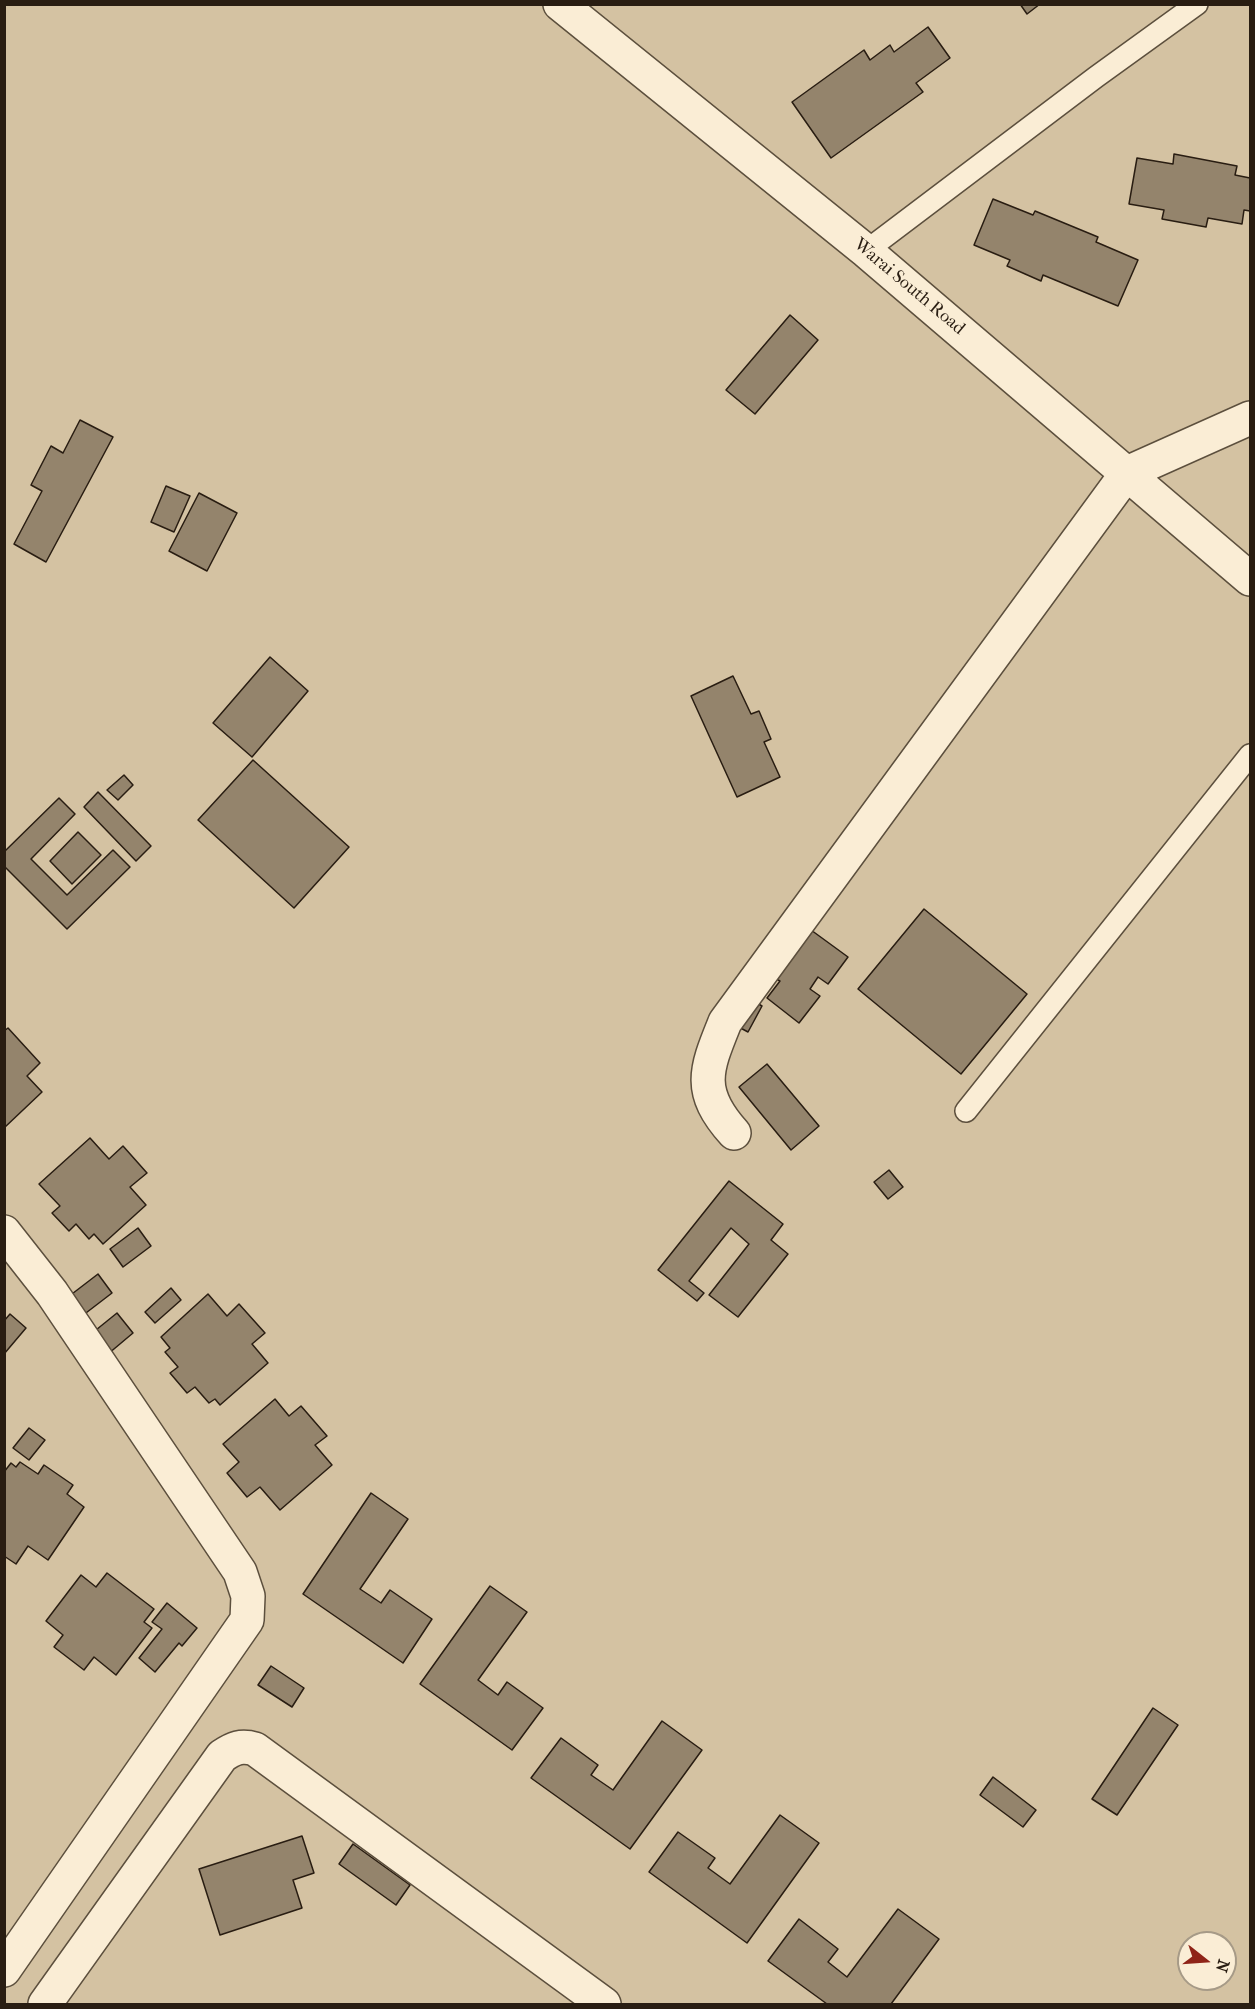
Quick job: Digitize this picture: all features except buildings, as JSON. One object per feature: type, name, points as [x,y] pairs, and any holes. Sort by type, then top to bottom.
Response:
[{"type":"street","name":"Warai South Road","points":[[560,4],[866,251],[1251,579]]},
{"type":"street","points":[[734,1133],[717,1115],[708,1089],[708,1063],[725,1022],[1127,473],[1251,418]]},
{"type":"street","points":[[4,1232],[52,1293],[240,1572],[250,1607],[247,1620],[4,1970]]},
{"type":"street","points":[[45,2004],[222,1756],[235,1748],[245,1746],[255,1749],[604,2004]]},
{"type":"lane","points":[[866,251],[1096,77],[1197,4]]},
{"type":"lane","points":[[966,1111],[1251,755]]},
{"type":"shaded area","points":[[4,5],[1250,5],[1250,2004],[5,2004]]}]
